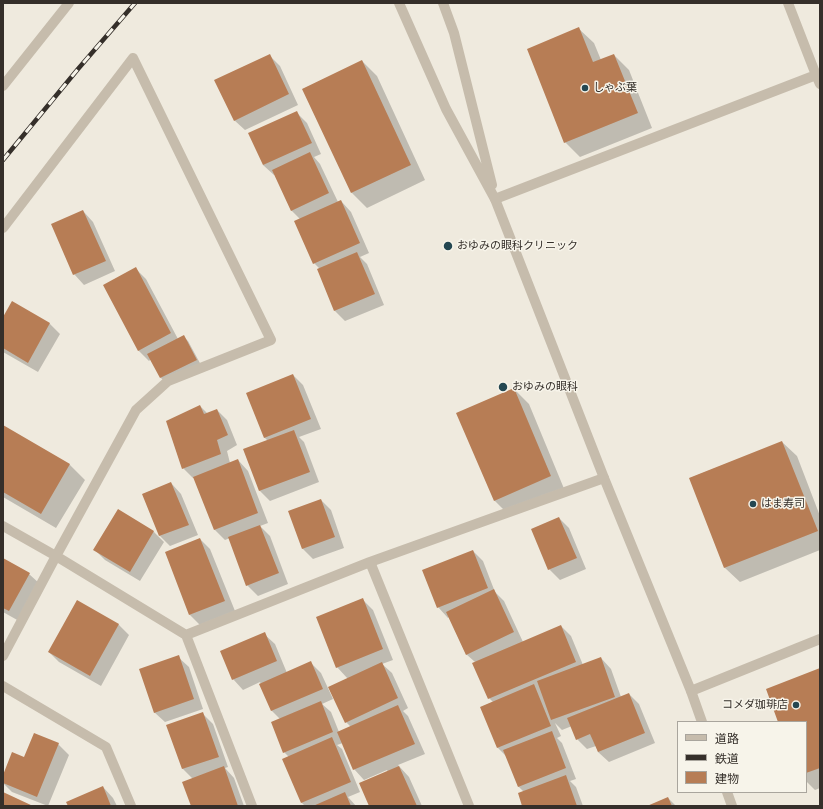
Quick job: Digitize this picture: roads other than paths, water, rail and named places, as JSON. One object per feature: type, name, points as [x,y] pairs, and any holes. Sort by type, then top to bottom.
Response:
[{"type":"street","points":[[3,86],[69,3]]},
{"type":"street","points":[[399,3],[446,109],[495,199],[604,478],[691,691],[702,721]]},
{"type":"street","points":[[443,3],[454,33],[495,199]]},
{"type":"street","points":[[495,199],[818,80],[788,3]]},
{"type":"street","points":[[3,228],[133,58],[271,340],[168,381],[136,410],[3,656]]},
{"type":"street","points":[[186,635],[370,562],[604,478]]},
{"type":"street","points":[[3,526],[56,556],[186,635],[252,806]]},
{"type":"street","points":[[370,562],[469,806]]},
{"type":"street","points":[[691,691],[820,639]]},
{"type":"street","points":[[3,686],[106,747],[131,806]]},
{"type":"street","points":[[727,793],[732,806]]},
{"type":"railway","points":[[3,160],[135,3]]},
{"type":"place","name":"しゃぶ葉","points":[[585,88]]},
{"type":"place","name":"おゆみの眼科クリニック","points":[[448,246]]},
{"type":"place","name":"おゆみの眼科","points":[[503,387]]},
{"type":"place","name":"はま寿司","points":[[753,504]]},
{"type":"place","name":"コメダ珈琲店","points":[[796,705]]}]
